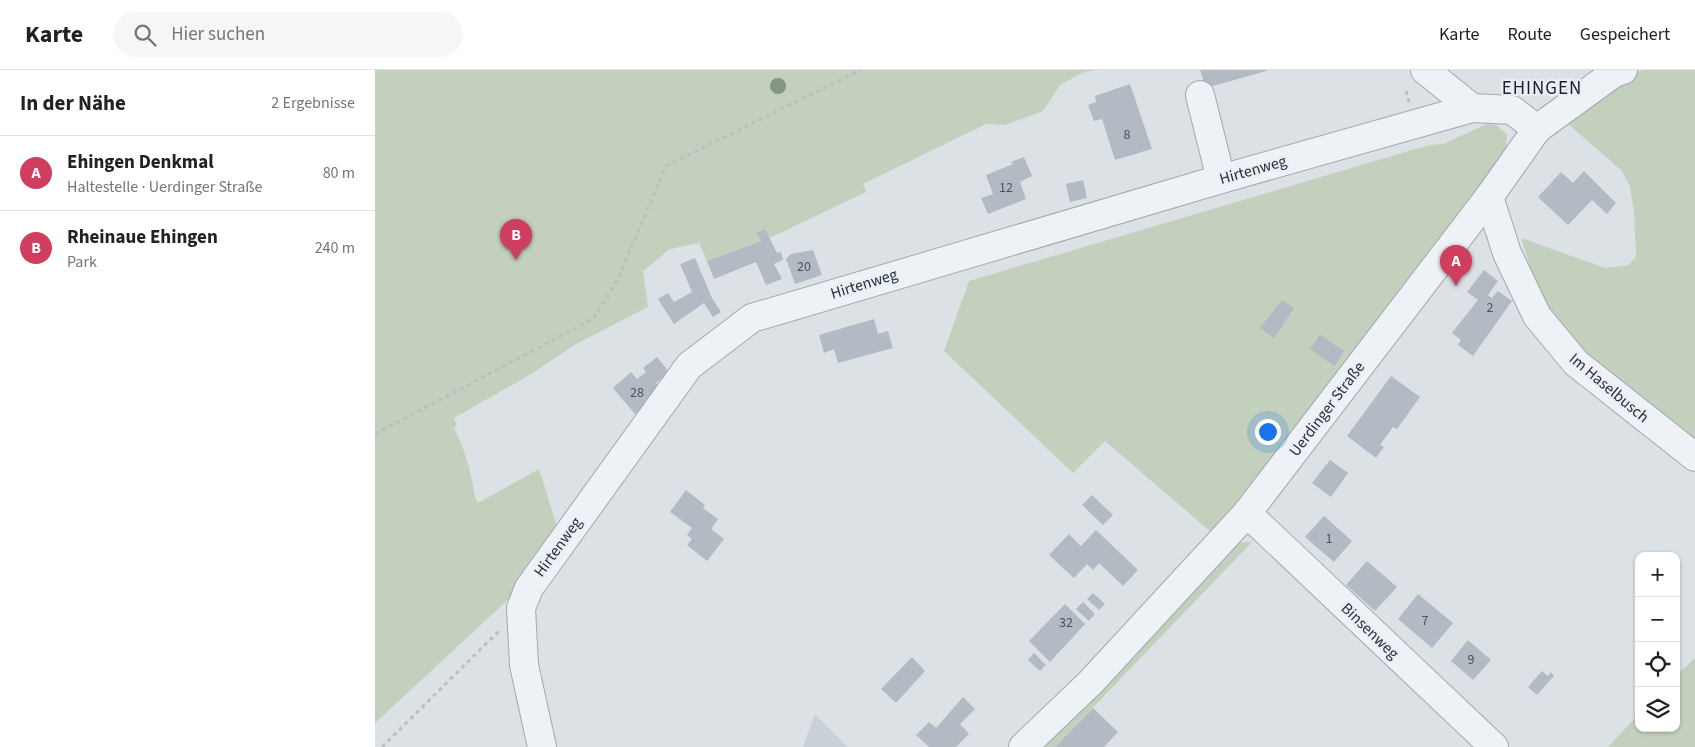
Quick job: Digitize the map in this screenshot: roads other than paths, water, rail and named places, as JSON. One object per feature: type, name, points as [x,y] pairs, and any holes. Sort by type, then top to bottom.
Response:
[{"type":"street","points":[[1425,70],[1472,108]]},
{"type":"street","name":"Uerdinger Straße","points":[[1023,747],[1091,682],[1247,513],[1489,197],[1537,129],[1614,73],[1623,70]]},
{"type":"street","points":[[1201,94],[1221,179]]},
{"type":"street","name":"Hirtenweg","points":[[542,747],[524,665],[521,608],[529,588],[689,366],[752,318],[1221,179],[1472,108],[1511,110],[1537,129]]},
{"type":"street","name":"Im Haselbusch","points":[[1489,197],[1507,253],[1537,316],[1576,363],[1695,458]]},
{"type":"street","name":"Binsenweg","points":[[1247,513],[1494,747]]},
{"type":"place","name":"Rheinaue Ehingen","points":[[516,260]]},
{"type":"place","name":"Ehingen Denkmal","points":[[1456,286]]},
{"type":"district","name":"EHINGEN","points":[[1542,88]]}]
